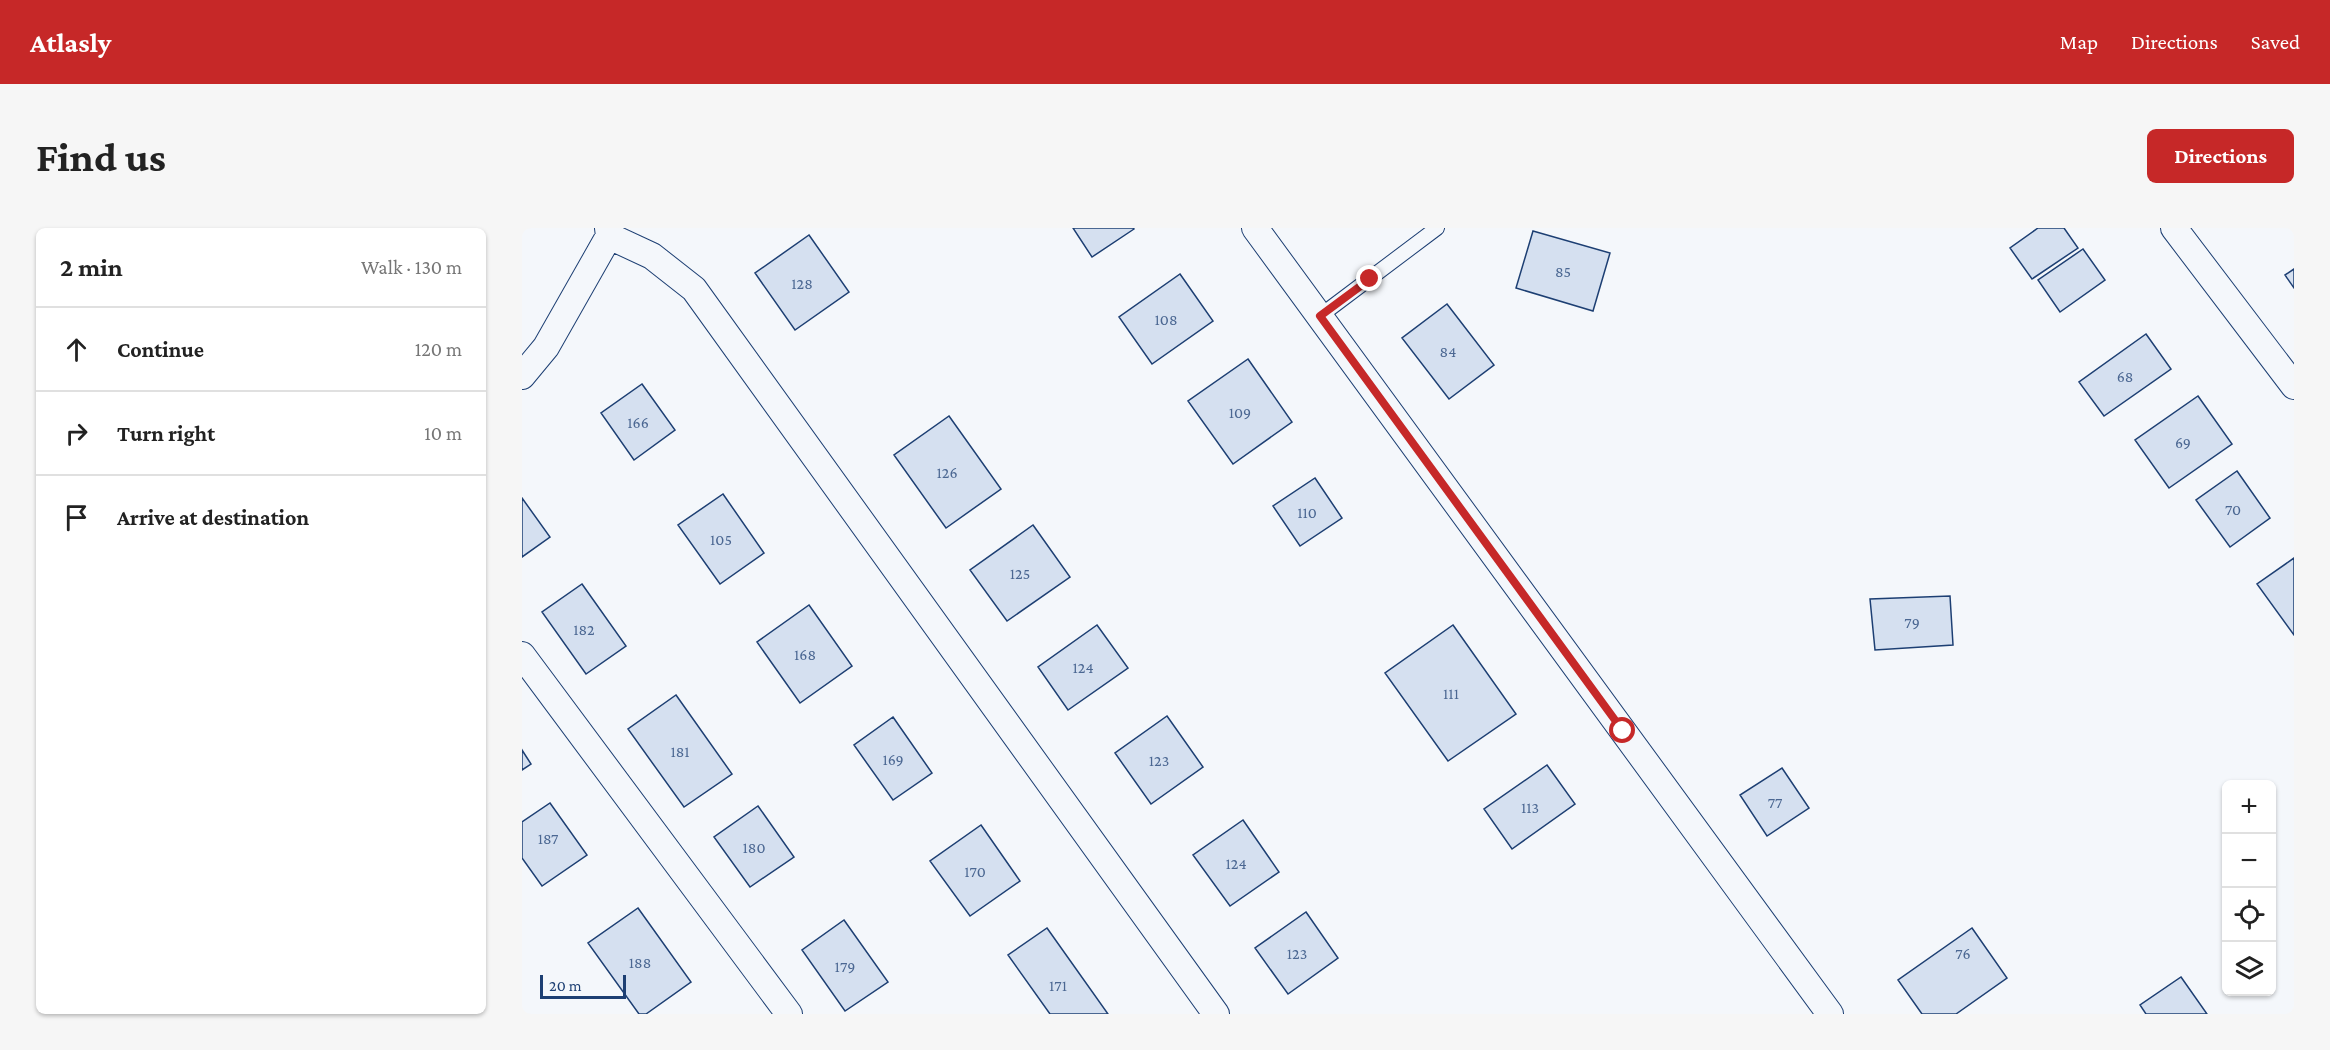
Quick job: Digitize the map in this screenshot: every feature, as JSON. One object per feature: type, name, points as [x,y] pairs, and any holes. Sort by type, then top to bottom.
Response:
[{"type":"street","points":[[1255,228],[1830,1014]]},
{"type":"street","points":[[2174,228],[2294,386]]},
{"type":"street","points":[[522,376],[546,347],[609,232],[652,256],[694,289],[1216,1014]]},
{"type":"street","points":[[522,655],[789,1014]]},
{"type":"lane","points":[[1320,316],[1437,228]]},
{"type":"building","points":[[1073,228],[1133,228],[1134,229],[1092,257]]},
{"type":"building","points":[[2038,228],[2064,228],[2078,248],[2032,279],[2010,248]]},
{"type":"building","points":[[1533,231],[1610,253],[1593,311],[1516,288]]},
{"type":"building","points":[[809,235],[849,292],[795,330],[755,273]]},
{"type":"building","points":[[2083,249],[2105,280],[2060,312],[2038,280]]},
{"type":"building","points":[[2294,269],[2294,288],[2285,275]]},
{"type":"building","points":[[1180,274],[1213,321],[1152,364],[1119,317]]},
{"type":"building","points":[[1447,304],[1494,365],[1449,399],[1402,338]]},
{"type":"building","points":[[2146,334],[2171,369],[2104,416],[2079,382]]},
{"type":"building","points":[[1248,359],[1292,422],[1233,464],[1188,401]]},
{"type":"building","points":[[642,384],[675,430],[634,460],[601,413]]},
{"type":"building","points":[[2198,396],[2232,444],[2169,488],[2135,440]]},
{"type":"building","points":[[949,416],[1001,489],[946,528],[894,455]]},
{"type":"building","points":[[2237,471],[2270,518],[2230,547],[2196,500]]},
{"type":"building","points":[[1315,478],[1342,518],[1300,546],[1273,506]]},
{"type":"building","points":[[723,494],[764,553],[720,584],[678,525]]},
{"type":"building","points":[[522,498],[550,537],[522,557]]},
{"type":"building","points":[[1033,525],[1070,577],[1007,621],[970,570]]},
{"type":"building","points":[[2294,558],[2294,635],[2257,584]]},
{"type":"building","points":[[582,584],[626,646],[586,674],[542,612]]},
{"type":"building","points":[[1950,596],[1953,645],[1875,650],[1870,599]]},
{"type":"building","points":[[809,605],[852,666],[800,703],[757,642]]},
{"type":"building","points":[[1097,625],[1128,668],[1068,710],[1038,667]]},
{"type":"building","points":[[1453,625],[1516,714],[1448,761],[1385,673]]},
{"type":"building","points":[[676,695],[732,774],[684,807],[628,729]]},
{"type":"building","points":[[1167,716],[1203,767],[1151,804],[1115,753]]},
{"type":"building","points":[[893,717],[932,773],[893,800],[854,745]]},
{"type":"building","points":[[522,750],[531,764],[522,770]]},
{"type":"building","points":[[1547,765],[1575,804],[1512,849],[1484,809]]},
{"type":"building","points":[[1782,768],[1809,808],[1767,836],[1740,795]]},
{"type":"building","points":[[550,803],[587,855],[542,886],[522,858],[522,822]]},
{"type":"building","points":[[758,806],[794,857],[750,887],[714,837]]},
{"type":"building","points":[[1243,820],[1279,872],[1230,906],[1193,855]]},
{"type":"building","points":[[981,825],[1020,881],[970,916],[930,861]]},
{"type":"building","points":[[638,908],[691,982],[646,1014],[639,1014],[588,943]]},
{"type":"building","points":[[1306,912],[1338,958],[1288,994],[1255,948]]},
{"type":"building","points":[[844,920],[888,982],[845,1011],[802,950]]},
{"type":"building","points":[[1047,928],[1108,1014],[1050,1014],[1008,955]]},
{"type":"building","points":[[1972,928],[2007,978],[1956,1014],[1922,1014],[1898,980]]},
{"type":"building","points":[[2181,977],[2207,1014],[2146,1014],[2140,1005]]},
{"type":"route","points":[[1370,279],[1320,316],[1623,731]]}]
